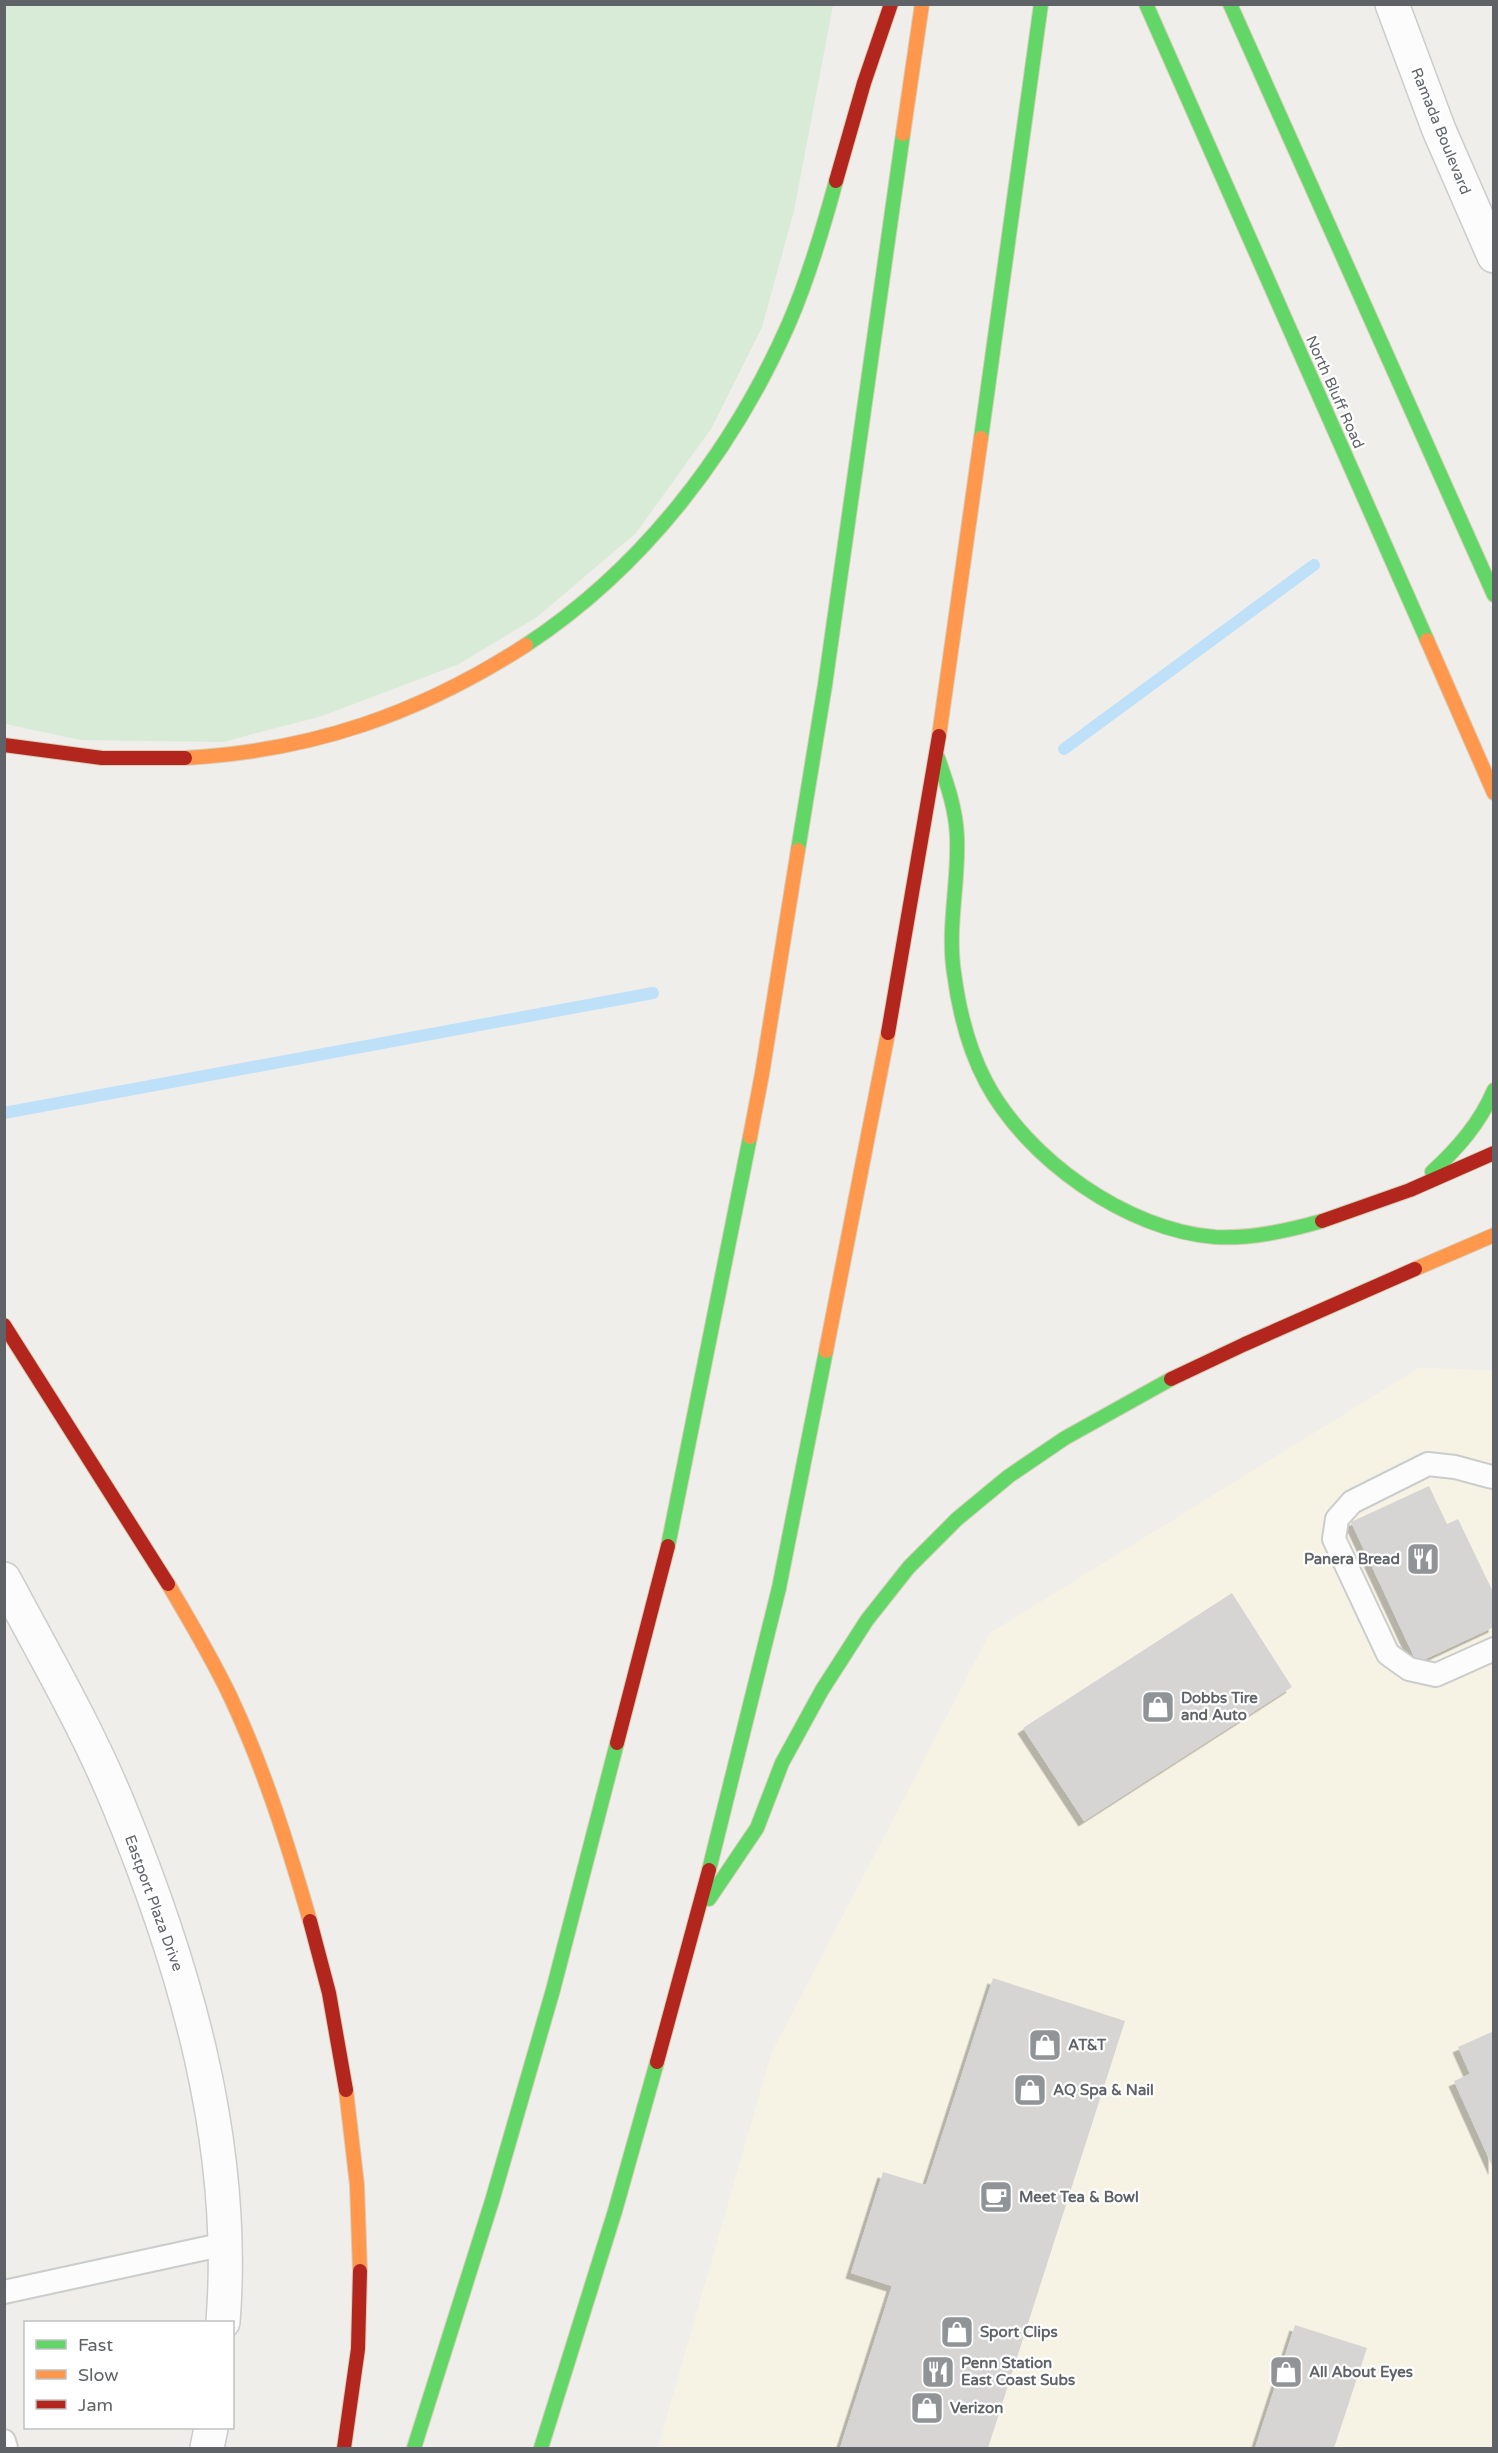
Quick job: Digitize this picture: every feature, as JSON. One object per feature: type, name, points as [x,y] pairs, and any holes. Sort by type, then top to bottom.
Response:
[{"type":"main road","points":[[4,746],[82,756],[162,759],[240,754],[314,741],[382,720],[455,688],[531,644],[605,585],[639,552],[703,472],[764,373],[789,320],[827,218],[879,36],[891,4]]},
{"type":"main road","points":[[414,2448],[492,2201],[553,1990],[667,1554],[770,1027],[833,631],[922,4]]},
{"type":"main road","points":[[541,2448],[615,2211],[698,1915],[779,1588],[878,1094],[937,753],[1041,4]]},
{"type":"main road","name":"North Bluff Road","points":[[1146,4],[1494,793]]},
{"type":"main road","points":[[1230,4],[1494,596]]},
{"type":"main road","points":[[937,753],[954,807],[958,857],[951,927],[954,976],[964,1023],[978,1066],[1000,1107],[1031,1145],[1072,1179],[1115,1206],[1157,1224],[1198,1234],[1236,1237],[1280,1233],[1370,1207],[1494,1153]]},
{"type":"main road","points":[[1412,1190],[1462,1144],[1488,1106],[1494,1090]]},
{"type":"main road","points":[[698,1915],[754,1836],[781,1764],[828,1678],[868,1618],[911,1565],[952,1521],[1011,1473],[1099,1417],[1210,1358],[1494,1235]]},
{"type":"main road","points":[[1425,1265],[1471,1260]]},
{"type":"main road","points":[[4,1325],[194,1627],[224,1683],[258,1762],[290,1849],[324,1970],[342,2051],[355,2145],[361,2243],[360,2320],[344,2448]]},
{"type":"street","name":"Ramada Boulevard","points":[[1392,4],[1439,130],[1494,256]]},
{"type":"street","name":"Eastport Plaza Drive","points":[[4,1579],[85,1734],[114,1795],[168,1934],[201,2052],[218,2148],[225,2244],[223,2321]]},
{"type":"street","points":[[207,2448],[211,2429]]},
{"type":"lane","points":[[1492,1477],[1455,1467],[1428,1464],[1352,1502],[1337,1519],[1334,1539],[1388,1654],[1409,1669],[1436,1675],[1494,1649]]},
{"type":"lane","points":[[4,2292],[225,2244]]},
{"type":"lane","points":[[4,2441],[6,2448]]},
{"type":"shaded area","points":[[1419,1368],[1493,1370],[1493,2448],[658,2448],[771,2054],[990,1633]]},
{"type":"green space","points":[[5,5],[833,5],[794,211],[762,327],[711,429],[636,533],[537,617],[459,664],[322,716],[223,742],[81,740],[5,724]]},
{"type":"building","name":"Panera Bread","points":[[1429,1486],[1447,1524],[1458,1519],[1494,1594],[1494,1627],[1417,1663],[1351,1522]]},
{"type":"building","name":"Dobbs Tire and Auto","points":[[1232,1593],[1292,1687],[1084,1821],[1023,1728]]},
{"type":"building","points":[[993,1978],[1125,2021],[988,2448],[840,2448],[892,2286],[851,2273],[883,2172],[926,2185]]},
{"type":"building","points":[[1494,2031],[1494,2170],[1454,2081],[1470,2074],[1458,2047]]},
{"type":"building","points":[[1295,2325],[1367,2348],[1334,2448],[1255,2448]]},
{"type":"waterway","points":[[1064,749],[1314,565]]},
{"type":"waterway","points":[[4,1113],[653,993]]},
{"type":"traffic: fast","points":[[981,438],[1041,4]]},
{"type":"traffic: fast","points":[[1146,4],[1427,640]]},
{"type":"traffic: fast","points":[[1230,4],[1494,595]]},
{"type":"traffic: fast","points":[[798,850],[825,685],[903,134]]},
{"type":"traffic: fast","points":[[526,645],[569,614],[609,580],[646,543],[712,461],[741,416],[789,323],[815,253],[836,181]]},
{"type":"traffic: fast","points":[[938,758],[955,816],[957,854],[952,956],[965,1029],[986,1082],[1004,1110],[1027,1138],[1082,1186],[1147,1221],[1181,1231],[1215,1237],[1242,1237],[1269,1234],[1322,1221]]},
{"type":"traffic: fast","points":[[1432,1172],[1468,1134],[1494,1090]]},
{"type":"traffic: fast","points":[[668,1546],[750,1137]]},
{"type":"traffic: fast","points":[[709,1870],[779,1588],[826,1351]]},
{"type":"traffic: fast","points":[[709,1899],[757,1828],[782,1763],[822,1690],[867,1620],[909,1567],[957,1519],[1009,1476],[1065,1438],[1171,1379]]},
{"type":"traffic: fast","points":[[414,2448],[492,2201],[553,1990],[617,1743]]},
{"type":"traffic: fast","points":[[541,2448],[615,2211],[657,2062]]},
{"type":"traffic: slow","points":[[903,134],[922,4]]},
{"type":"traffic: slow","points":[[939,736],[981,438]]},
{"type":"traffic: slow","points":[[1427,640],[1494,793]]},
{"type":"traffic: slow","points":[[185,758],[277,747],[363,725],[445,691],[526,645]]},
{"type":"traffic: slow","points":[[750,1137],[798,850]]},
{"type":"traffic: slow","points":[[826,1351],[888,1033]]},
{"type":"traffic: slow","points":[[1415,1269],[1494,1235]]},
{"type":"traffic: slow","points":[[168,1584],[216,1668],[254,1751],[275,1807],[310,1921]]},
{"type":"traffic: slow","points":[[346,2090],[357,2185],[360,2271]]},
{"type":"traffic: jam","points":[[836,181],[864,83],[891,4]]},
{"type":"traffic: jam","points":[[888,1033],[939,736]]},
{"type":"traffic: jam","points":[[4,745],[102,758],[185,758]]},
{"type":"traffic: jam","points":[[1322,1221],[1410,1190],[1494,1153]]},
{"type":"traffic: jam","points":[[1171,1379],[1415,1269]]},
{"type":"traffic: jam","points":[[4,1325],[168,1584]]},
{"type":"traffic: jam","points":[[617,1743],[668,1546]]},
{"type":"traffic: jam","points":[[657,2062],[709,1870]]},
{"type":"traffic: jam","points":[[310,1921],[329,1993],[346,2090]]},
{"type":"traffic: jam","points":[[344,2448],[358,2349],[360,2271]]},
{"type":"place","name":"Panera Bread","points":[[1423,1559]]},
{"type":"place","name":"Dobbs Tire and Auto","points":[[1158,1707]]},
{"type":"place","name":"AT&T","points":[[1045,2045]]},
{"type":"place","name":"AQ Spa & Nail","points":[[1030,2090]]},
{"type":"place","name":"Meet Tea & Bowl","points":[[996,2197]]},
{"type":"place","name":"Sport Clips","points":[[957,2332]]},
{"type":"place","name":"Penn Station East Coast Subs","points":[[938,2372]]},
{"type":"place","name":"All About Eyes","points":[[1286,2372]]},
{"type":"place","name":"Verizon","points":[[927,2408]]}]
